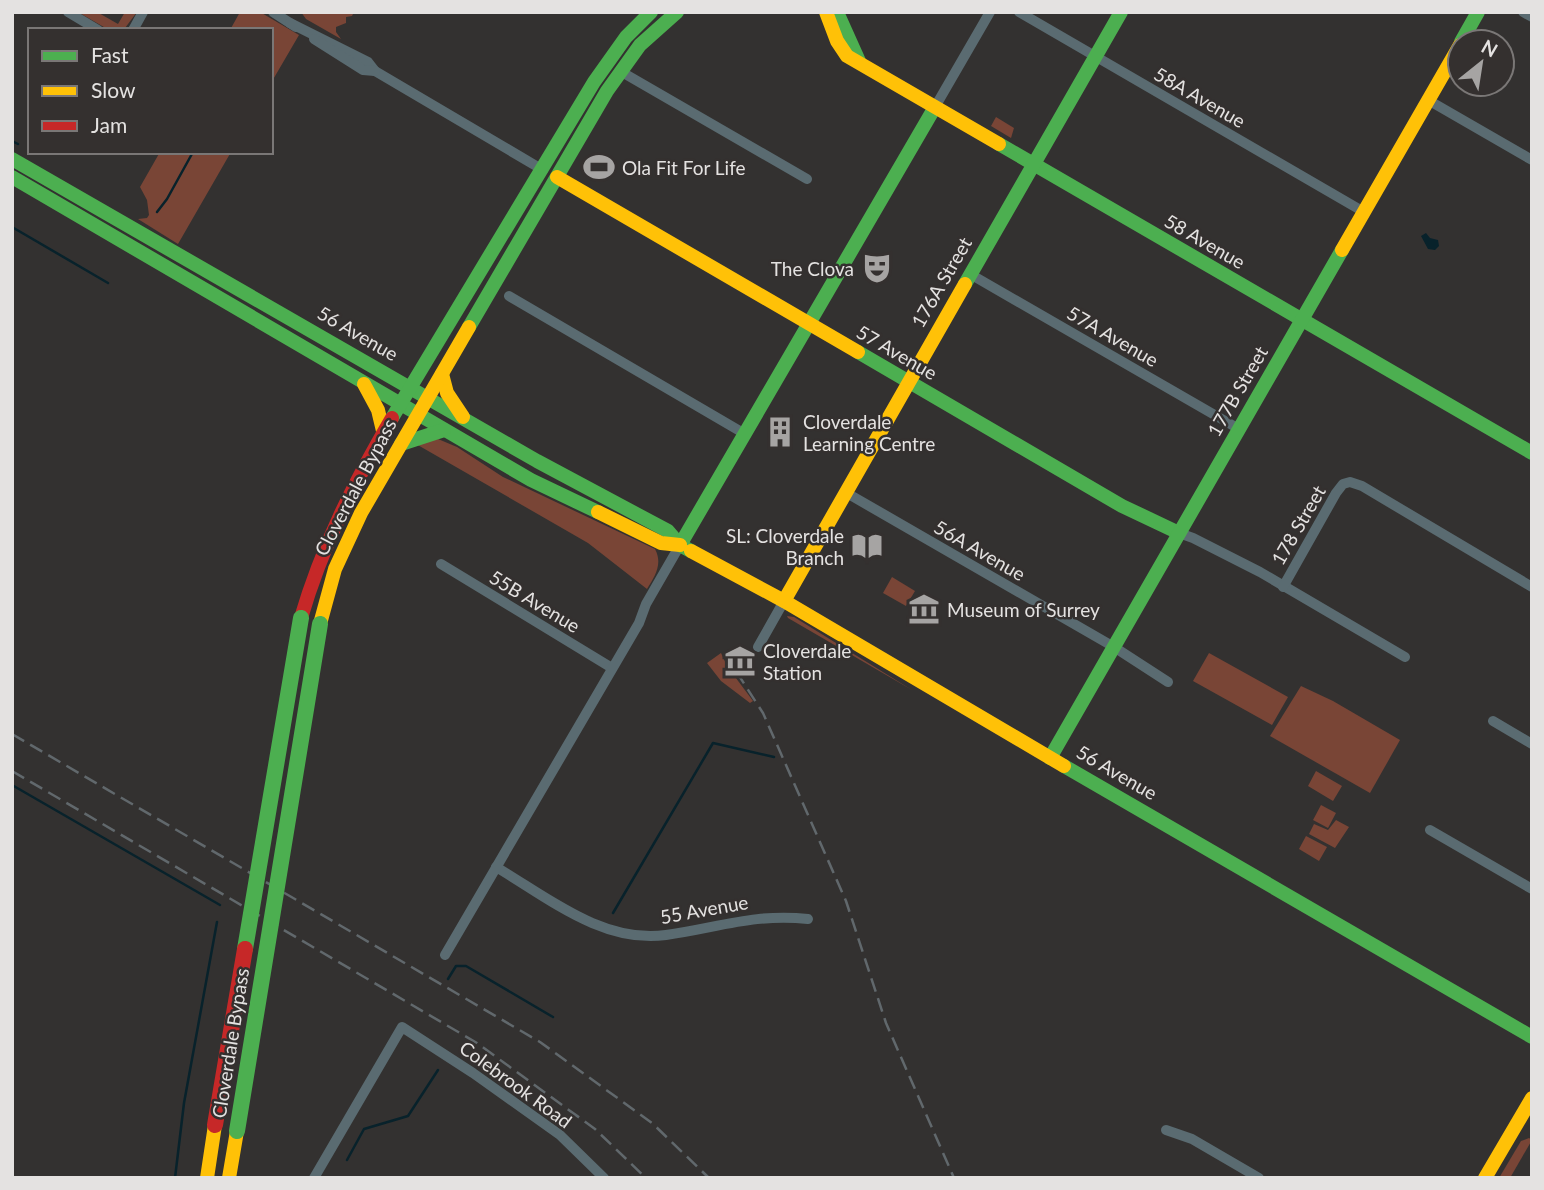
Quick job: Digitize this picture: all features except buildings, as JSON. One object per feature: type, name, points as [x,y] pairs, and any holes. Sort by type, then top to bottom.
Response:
[{"type":"main road","name":"Cloverdale Bypass","points":[[207,1178],[301,618],[317,562],[330,531],[383,431],[541,168],[609,59],[625,37],[651,12]]},
{"type":"main road","name":"Cloverdale Bypass","points":[[229,1178],[320,624],[341,554],[361,513],[427,398],[620,71],[651,33],[677,12]]},
{"type":"main road","name":"58 Avenue","points":[[826,12],[837,41],[847,56],[1532,453]]},
{"type":"main road","points":[[837,12],[859,61]]},
{"type":"main road","name":"176A Street","points":[[784,601],[1121,12]]},
{"type":"main road","name":"177B Street","points":[[1469,28],[1478,12]]},
{"type":"main road","name":"177B Street","points":[[1050,758],[1446,69]]},
{"type":"main road","points":[[680,545],[935,107]]},
{"type":"main road","name":"56 Avenue","points":[[12,159],[427,398],[668,531],[680,545],[784,601],[1532,1037]]},
{"type":"main road","name":"56 Avenue","points":[[12,177],[559,495],[661,543],[680,545]]},
{"type":"main road","name":"57 Avenue","points":[[556,177],[1122,506],[1179,533]]},
{"type":"main road","points":[[377,369],[405,368],[428,360]]},
{"type":"main road","points":[[442,374],[447,393],[466,420]]},
{"type":"main road","points":[[364,384],[378,410],[383,431]]},
{"type":"main road","points":[[401,444],[444,430]]},
{"type":"main road","points":[[1485,1178],[1532,1098]]},
{"type":"street","points":[[68,12],[95,28]]},
{"type":"street","points":[[134,28],[143,12]]},
{"type":"street","name":"57 Avenue","points":[[272,12],[363,70],[375,71],[556,177]]},
{"type":"street","points":[[935,107],[990,12]]},
{"type":"street","name":"58A Avenue","points":[[1019,12],[1364,212]]},
{"type":"street","points":[[1523,12],[1532,17]]},
{"type":"street","points":[[620,71],[807,179]]},
{"type":"street","points":[[1428,100],[1532,160]]},
{"type":"street","name":"57A Avenue","points":[[970,274],[1239,429]]},
{"type":"street","points":[[509,296],[745,434]]},
{"type":"street","name":"178 Street","points":[[1283,587],[1336,493],[1346,482],[1362,486],[1532,587]]},
{"type":"street","name":"56A Avenue","points":[[845,492],[1114,647],[1168,682]]},
{"type":"street","name":"57 Avenue","points":[[1179,533],[1283,587],[1405,657]]},
{"type":"street","points":[[445,956],[680,545]]},
{"type":"street","name":"55B Avenue","points":[[440,564],[612,668]]},
{"type":"street","name":"176A Street","points":[[758,647],[784,601]]},
{"type":"street","points":[[1493,721],[1532,744]]},
{"type":"street","points":[[1430,830],[1532,889]]},
{"type":"street","name":"55 Avenue","points":[[496,867],[587,920],[614,932],[664,936],[748,919],[776,916],[808,919]]},
{"type":"street","name":"Colebrook Road","points":[[314,1178],[402,1027],[560,1135],[604,1178]]},
{"type":"street","points":[[1166,1130],[1192,1139],[1259,1178]]},
{"type":"shaded area","points":[[78,12],[97,12],[118,24],[125,12],[137,12],[125,28],[106,28]]},
{"type":"shaded area","points":[[240,12],[260,12],[299,35],[273,80],[273,28],[231,28]]},
{"type":"shaded area","points":[[301,12],[354,12],[352,16],[346,17],[346,23],[336,27],[341,39],[306,19]]},
{"type":"shaded area","points":[[996,117],[1014,128],[1011,138],[991,126]]},
{"type":"shaded area","points":[[159,154],[230,154],[178,244],[138,219],[147,218],[149,215],[147,200],[140,187]]},
{"type":"shaded area","points":[[438,439],[457,447],[503,477],[655,549],[658,565],[647,589],[588,543],[416,444]]},
{"type":"shaded area","points":[[892,577],[915,591],[906,606],[883,593]]},
{"type":"shaded area","points":[[787,616],[794,617],[912,690],[788,618]]},
{"type":"shaded area","points":[[721,653],[727,666],[753,701],[750,703],[721,681],[707,663]]},
{"type":"shaded area","points":[[1209,653],[1288,697],[1272,725],[1193,681]]},
{"type":"shaded area","points":[[1301,686],[1333,701],[1400,740],[1370,793],[1270,736]]},
{"type":"shaded area","points":[[1316,771],[1342,786],[1333,801],[1308,786]]},
{"type":"shaded area","points":[[1321,805],[1336,813],[1328,828],[1313,820]]},
{"type":"shaded area","points":[[1336,820],[1349,827],[1335,848],[1309,834],[1314,824],[1328,830]]},
{"type":"shaded area","points":[[1306,836],[1327,847],[1319,861],[1299,849]]},
{"type":"shaded area","points":[[1529,1138],[1532,1140],[1510,1178],[1499,1178],[1521,1141]]},
{"type":"water","points":[[1426,233],[1430,238],[1438,240],[1439,246],[1435,250],[1428,249],[1421,236]]},
{"type":"waterway","points":[[12,141],[18,144]]},
{"type":"waterway","points":[[157,212],[192,154]]},
{"type":"waterway","points":[[12,227],[108,283]]},
{"type":"waterway","points":[[613,913],[713,743],[774,757]]},
{"type":"waterway","points":[[12,785],[220,905]]},
{"type":"waterway","points":[[175,1178],[184,1103],[217,922]]},
{"type":"waterway","points":[[448,979],[456,966],[466,966],[553,1017]]},
{"type":"waterway","points":[[347,1160],[364,1129],[408,1116],[438,1070]]},
{"type":"railway","points":[[725,654],[763,713],[846,901],[886,1023],[954,1178]]},
{"type":"railway","points":[[12,734],[540,1042],[652,1123],[709,1178]]},
{"type":"railway","points":[[12,771],[477,1043],[595,1129],[646,1178]]},
{"type":"traffic: fast","points":[[392,418],[594,82],[626,37],[651,12]]},
{"type":"traffic: fast","points":[[469,327],[607,91],[640,45],[677,12]]},
{"type":"traffic: fast","points":[[837,12],[859,61]]},
{"type":"traffic: fast","points":[[965,284],[1121,12]]},
{"type":"traffic: fast","points":[[1469,28],[1478,12]]},
{"type":"traffic: fast","points":[[680,545],[935,107]]},
{"type":"traffic: fast","points":[[999,144],[1532,453]]},
{"type":"traffic: fast","points":[[12,159],[537,461],[668,531],[680,545],[691,551]]},
{"type":"traffic: fast","points":[[12,177],[531,480],[598,512]]},
{"type":"traffic: fast","points":[[1050,758],[1342,250]]},
{"type":"traffic: fast","points":[[858,352],[1122,506],[1179,533]]},
{"type":"traffic: fast","points":[[401,444],[444,430]]},
{"type":"traffic: fast","points":[[245,949],[301,618]]},
{"type":"traffic: fast","points":[[237,1131],[320,624]]},
{"type":"traffic: fast","points":[[1064,766],[1532,1037]]},
{"type":"traffic: slow","points":[[826,12],[837,41],[847,56],[999,144]]},
{"type":"traffic: slow","points":[[1342,250],[1446,69]]},
{"type":"traffic: slow","points":[[557,177],[858,352]]},
{"type":"traffic: slow","points":[[784,601],[965,284]]},
{"type":"traffic: slow","points":[[320,624],[335,569],[361,513],[469,327]]},
{"type":"traffic: slow","points":[[442,374],[447,393],[463,417]]},
{"type":"traffic: slow","points":[[364,384],[378,410],[383,431]]},
{"type":"traffic: slow","points":[[598,512],[661,543],[680,545]]},
{"type":"traffic: slow","points":[[691,551],[784,601],[1064,766]]},
{"type":"traffic: slow","points":[[1485,1178],[1532,1098]]},
{"type":"traffic: slow","points":[[207,1178],[215,1125]]},
{"type":"traffic: slow","points":[[229,1178],[237,1131]]},
{"type":"traffic: jam","points":[[301,618],[340,515],[392,418]]},
{"type":"traffic: jam","points":[[215,1125],[245,949]]},
{"type":"place","name":"Ola Fit For Life","points":[[599,167]]},
{"type":"place","name":"The Clova","points":[[877,268]]},
{"type":"place","name":"Cloverdale Learning Centre","points":[[780,432]]},
{"type":"place","name":"SL: Cloverdale Branch","points":[[867,546]]},
{"type":"place","name":"Museum of Surrey","points":[[924,609]]},
{"type":"place","name":"Cloverdale Station","points":[[740,661]]}]
